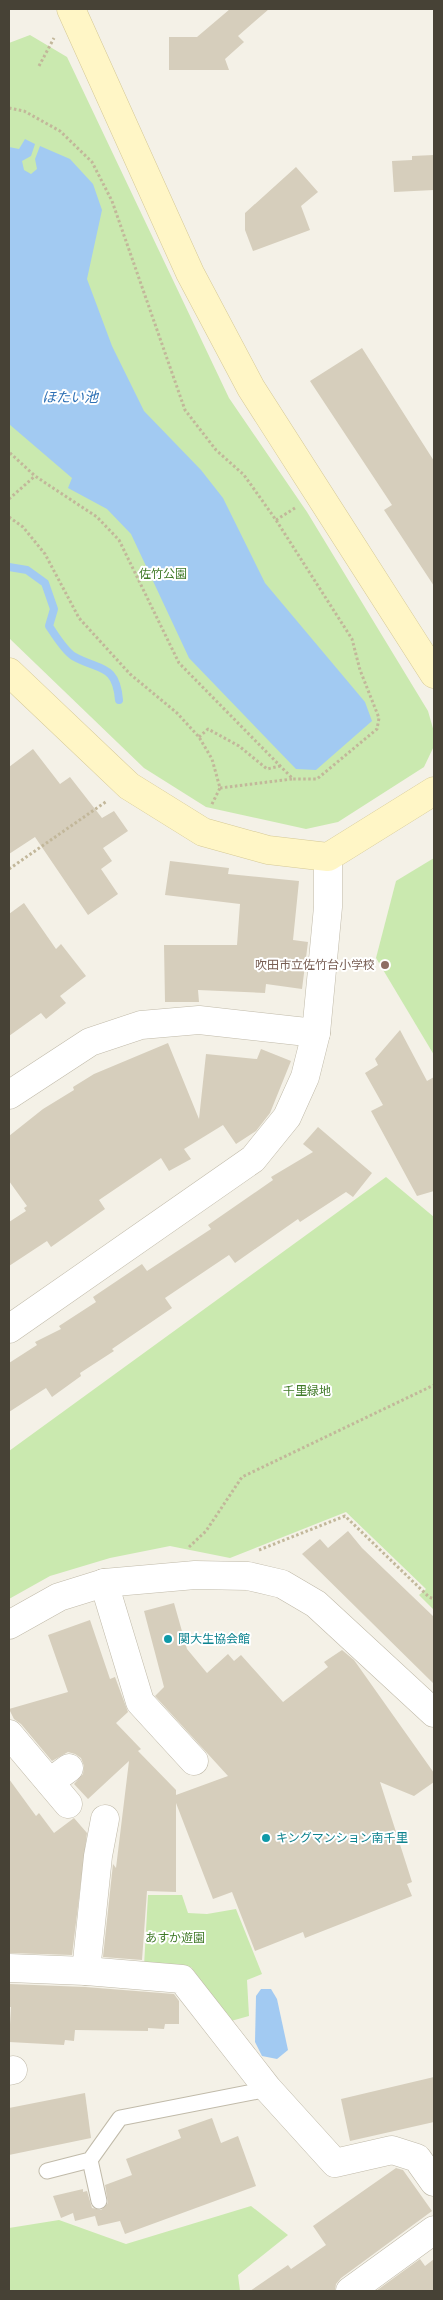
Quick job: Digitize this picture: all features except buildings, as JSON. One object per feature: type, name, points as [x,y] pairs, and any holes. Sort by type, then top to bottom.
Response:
[{"type":"street","points":[[71,9],[190,273],[251,388],[434,674]]},
{"type":"street","points":[[9,672],[129,786],[203,832],[268,850],[328,857],[434,791]]},
{"type":"street","points":[[9,1329],[253,1160],[287,1117],[305,1077],[316,1033],[328,907],[328,857]]},
{"type":"street","points":[[9,1095],[90,1042],[141,1025],[199,1020],[316,1033]]},
{"type":"street","points":[[9,1625],[59,1597],[104,1583],[195,1575],[248,1576],[282,1584],[316,1604],[434,1713]]},
{"type":"street","points":[[104,1583],[140,1702],[194,1760]]},
{"type":"street","points":[[9,1734],[59,1775],[68,1804]]},
{"type":"street","points":[[86,1971],[98,1856],[105,1819]]},
{"type":"street","points":[[9,1968],[86,1971],[182,1979],[268,2088],[335,2164],[392,2150],[417,2158],[434,2182]]},
{"type":"street","points":[[350,2291],[434,2230]]},
{"type":"lane","points":[[47,2171],[90,2160],[120,2118],[268,2088]]},
{"type":"lane","points":[[90,2160],[99,2201]]},
{"type":"path","points":[[39,66],[55,35]]},
{"type":"path","points":[[9,108],[24,111],[60,131],[92,162],[112,201],[185,410],[216,450],[244,475],[276,520],[352,639],[360,670],[380,718],[377,729],[316,780],[293,779],[220,788]]},
{"type":"path","points":[[9,452],[35,476],[97,517],[119,540],[179,663],[293,779]]},
{"type":"path","points":[[9,499],[35,476]]},
{"type":"path","points":[[276,520],[298,506]]},
{"type":"path","points":[[9,517],[23,528],[45,554],[79,618],[130,674],[177,713],[199,736],[212,759],[220,788],[208,813]]},
{"type":"path","points":[[199,736],[208,729],[239,746],[267,769],[280,766]]},
{"type":"path","points":[[9,869],[129,786]]},
{"type":"path","points":[[185,1551],[206,1531],[242,1477],[434,1385]]},
{"type":"path","points":[[257,1551],[345,1516],[429,1597],[434,1599]]},
{"type":"green space","name":"佐竹公園","points":[[30,35],[67,57],[229,398],[307,512],[428,711],[434,732],[434,746],[424,767],[338,822],[306,829],[206,807],[144,768],[9,638],[9,43]]},
{"type":"green space","points":[[434,858],[434,1055],[376,958],[396,881]]},
{"type":"green space","name":"千里緑地","points":[[386,1177],[434,1217],[434,1610],[419,1595],[426,1589],[346,1512],[230,1558],[170,1546],[110,1558],[50,1576],[9,1599],[9,1451]]},
{"type":"green space","name":"あすか遊園","points":[[148,1895],[182,1895],[188,1913],[207,1914],[236,1909],[262,1974],[247,1980],[249,2016],[231,2021],[191,1967],[144,1966]]},
{"type":"green space","points":[[251,2206],[288,2235],[238,2275],[240,2291],[9,2291],[9,2228],[59,2220],[126,2244]]},
{"type":"water","name":"ほたい池","points":[[25,139],[35,144],[31,156],[22,161],[24,170],[31,174],[37,169],[35,159],[40,146],[70,159],[93,184],[102,210],[87,279],[112,346],[144,411],[201,470],[223,498],[265,583],[365,702],[372,721],[316,770],[296,769],[189,658],[131,534],[107,509],[68,488],[72,478],[9,424],[9,147],[19,149]]},
{"type":"water","points":[[261,1989],[271,1989],[277,1999],[288,2050],[277,2059],[262,2056],[255,2042],[256,1996]]},
{"type":"waterway","points":[[9,567],[27,570],[45,583],[54,609],[49,626],[63,646],[73,656],[110,674],[117,688],[119,700]]},
{"type":"place","name":"吹田市立佐竹台小学校","points":[[385,965]]},
{"type":"place","name":"関大生協会館","points":[[168,1639]]},
{"type":"place","name":"キングマンション南千里","points":[[266,1838]]}]
